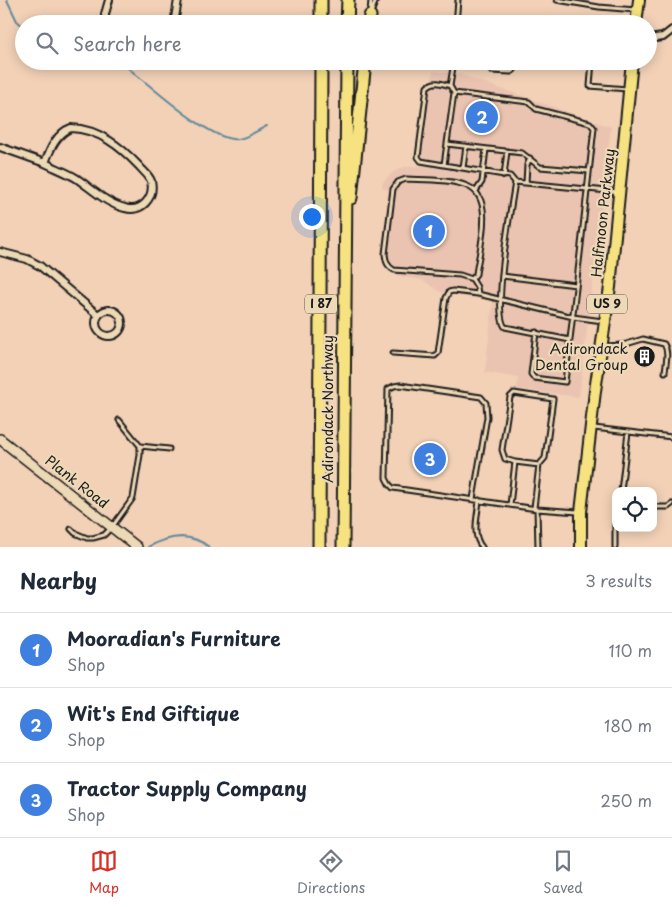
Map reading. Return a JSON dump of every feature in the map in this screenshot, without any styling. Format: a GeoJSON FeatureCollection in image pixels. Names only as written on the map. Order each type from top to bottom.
{"type":"FeatureCollection","features":[{"type":"Feature","properties":{"kind":"highway"},"geometry":{"type":"LineString","coordinates":[[321,0],[321,15]]}},
{"type":"Feature","properties":{"kind":"highway"},"geometry":{"type":"LineString","coordinates":[[347,15],[348,0]]}},
{"type":"Feature","properties":{"kind":"highway","name":"Adirondack Northway"},"geometry":{"type":"LineString","coordinates":[[319,547],[322,70]]}},
{"type":"Feature","properties":{"kind":"highway","name":"Adirondack Northway"},"geometry":{"type":"LineString","coordinates":[[343,547],[347,70]]}},
{"type":"Feature","properties":{"kind":"highway"},"geometry":{"type":"LineString","coordinates":[[344,269],[364,70]]}},
{"type":"Feature","properties":{"kind":"main road","name":"Halfmoon Parkway"},"geometry":{"type":"LineString","coordinates":[[581,547],[581,512],[600,346],[610,287],[631,70]]}},
{"type":"Feature","properties":{"kind":"street"},"geometry":{"type":"LineString","coordinates":[[105,15],[109,0]]}},
{"type":"Feature","properties":{"kind":"street"},"geometry":{"type":"LineString","coordinates":[[176,15],[178,0]]}},
{"type":"Feature","properties":{"kind":"street"},"geometry":{"type":"LineString","coordinates":[[657,38],[663,37],[672,30]]}},
{"type":"Feature","properties":{"kind":"street"},"geometry":{"type":"LineString","coordinates":[[0,147],[45,163],[74,177],[123,208],[134,210],[141,208],[150,193],[151,182],[148,175],[117,145],[89,130],[67,129],[59,136],[49,150],[45,163]]}},
{"type":"Feature","properties":{"kind":"street"},"geometry":{"type":"LineString","coordinates":[[0,252],[27,259],[40,266],[98,315]]}},
{"type":"Feature","properties":{"kind":"street"},"geometry":{"type":"LineString","coordinates":[[105,310],[118,313],[123,325],[119,333],[112,337],[100,334],[96,327],[98,315],[105,310]]}},
{"type":"Feature","properties":{"kind":"street","name":"Plank Road"},"geometry":{"type":"LineString","coordinates":[[0,439],[137,547]]}},
{"type":"Feature","properties":{"kind":"lane"},"geometry":{"type":"LineString","coordinates":[[370,15],[371,0]]}},
{"type":"Feature","properties":{"kind":"lane"},"geometry":{"type":"LineString","coordinates":[[372,15],[376,0]]}},
{"type":"Feature","properties":{"kind":"lane"},"geometry":{"type":"LineString","coordinates":[[457,15],[458,0]]}},
{"type":"Feature","properties":{"kind":"lane"},"geometry":{"type":"LineString","coordinates":[[557,0],[599,7],[638,5]]}},
{"type":"Feature","properties":{"kind":"lane"},"geometry":{"type":"LineString","coordinates":[[599,7],[600,0]]}},
{"type":"Feature","properties":{"kind":"lane"},"geometry":{"type":"LineString","coordinates":[[444,165],[454,93],[450,86],[453,70]]}},
{"type":"Feature","properties":{"kind":"lane"},"geometry":{"type":"LineString","coordinates":[[490,70],[511,72],[514,70]]}},
{"type":"Feature","properties":{"kind":"lane"},"geometry":{"type":"LineString","coordinates":[[591,70],[590,86],[630,89]]}},
{"type":"Feature","properties":{"kind":"lane"},"geometry":{"type":"LineString","coordinates":[[450,86],[437,82],[427,87],[418,157],[422,161],[510,176],[515,182],[620,193]]}},
{"type":"Feature","properties":{"kind":"lane"},"geometry":{"type":"LineString","coordinates":[[454,93],[529,102],[536,109],[590,123],[594,128],[565,382],[534,378],[531,374],[536,332]]}},
{"type":"Feature","properties":{"kind":"lane"},"geometry":{"type":"LineString","coordinates":[[447,144],[522,153],[540,167],[589,171]]}},
{"type":"Feature","properties":{"kind":"lane"},"geometry":{"type":"LineString","coordinates":[[463,168],[466,146]]}},
{"type":"Feature","properties":{"kind":"lane"},"geometry":{"type":"LineString","coordinates":[[476,191],[482,182],[486,149]]}},
{"type":"Feature","properties":{"kind":"lane"},"geometry":{"type":"LineString","coordinates":[[504,176],[507,151]]}},
{"type":"Feature","properties":{"kind":"lane"},"geometry":{"type":"LineString","coordinates":[[526,183],[527,165],[530,158]]}},
{"type":"Feature","properties":{"kind":"lane"},"geometry":{"type":"LineString","coordinates":[[472,279],[476,274],[484,214],[482,201],[476,191],[466,186],[449,182],[406,179],[398,182],[393,189],[385,254],[388,266],[394,270],[460,276],[472,279],[477,287],[478,294]]}},
{"type":"Feature","properties":{"kind":"lane"},"geometry":{"type":"LineString","coordinates":[[515,182],[502,276],[500,299],[501,323],[505,327],[570,340]]}},
{"type":"Feature","properties":{"kind":"lane"},"geometry":{"type":"LineString","coordinates":[[502,276],[576,285]]}},
{"type":"Feature","properties":{"kind":"lane"},"geometry":{"type":"LineString","coordinates":[[393,353],[435,356],[438,353],[446,298],[448,292],[453,291],[478,294],[573,317],[604,321]]}},
{"type":"Feature","properties":{"kind":"lane"},"geometry":{"type":"LineString","coordinates":[[600,346],[623,345],[643,339],[664,344],[667,354],[665,372]]}},
{"type":"Feature","properties":{"kind":"lane"},"geometry":{"type":"LineString","coordinates":[[473,499],[487,417],[486,403],[481,398],[400,385],[388,389],[386,478],[393,488],[510,505],[581,512]]}},
{"type":"Feature","properties":{"kind":"lane"},"geometry":{"type":"LineString","coordinates":[[538,547],[536,508],[539,465],[545,458],[553,399],[514,393],[510,395],[502,450],[506,458],[515,462],[539,465]]}},
{"type":"Feature","properties":{"kind":"lane"},"geometry":{"type":"LineString","coordinates":[[71,529],[76,533],[93,538],[104,535],[112,527],[135,492],[140,446],[119,420]]}},
{"type":"Feature","properties":{"kind":"lane"},"geometry":{"type":"LineString","coordinates":[[590,427],[672,437]]}},
{"type":"Feature","properties":{"kind":"lane"},"geometry":{"type":"LineString","coordinates":[[621,487],[628,432]]}},
{"type":"Feature","properties":{"kind":"lane"},"geometry":{"type":"LineString","coordinates":[[140,446],[169,449]]}},
{"type":"Feature","properties":{"kind":"lane"},"geometry":{"type":"LineString","coordinates":[[510,505],[515,462]]}},
{"type":"Feature","properties":{"kind":"lane"},"geometry":{"type":"LineString","coordinates":[[480,500],[476,535],[477,542],[482,547]]}},
{"type":"Feature","properties":{"kind":"lane"},"geometry":{"type":"LineString","coordinates":[[657,506],[668,507],[672,504]]}},
{"type":"Feature","properties":{"kind":"lane"},"geometry":{"type":"LineString","coordinates":[[615,532],[615,547]]}},
{"type":"Feature","properties":{"kind":"shaded area"},"geometry":{"type":"Polygon","coordinates":[[[433,71],[459,74],[611,127],[579,397],[517,389],[518,378],[485,372],[493,301],[442,293],[422,280],[398,276],[387,269],[382,259],[388,190],[382,187],[383,182],[393,172],[404,167],[420,166],[433,71]]]}},
{"type":"Feature","properties":{"kind":"waterway"},"geometry":{"type":"LineString","coordinates":[[7,0],[15,17]]}},
{"type":"Feature","properties":{"kind":"waterway"},"geometry":{"type":"LineString","coordinates":[[130,70],[195,121],[226,138],[238,139],[249,136],[267,126]]}},
{"type":"Feature","properties":{"kind":"waterway"},"geometry":{"type":"LineString","coordinates":[[148,547],[163,540],[179,537],[194,539],[209,547]]}},
{"type":"Feature","properties":{"kind":"place","name":"Wit's End Giftique"},"geometry":{"type":"Point","coordinates":[482,117]}},
{"type":"Feature","properties":{"kind":"place","name":"Mooradian's Furniture"},"geometry":{"type":"Point","coordinates":[429,231]}},
{"type":"Feature","properties":{"kind":"place","name":"Adirondack Dental Group"},"geometry":{"type":"Point","coordinates":[644,357]}},
{"type":"Feature","properties":{"kind":"place","name":"Tractor Supply Company"},"geometry":{"type":"Point","coordinates":[430,459]}}]}
